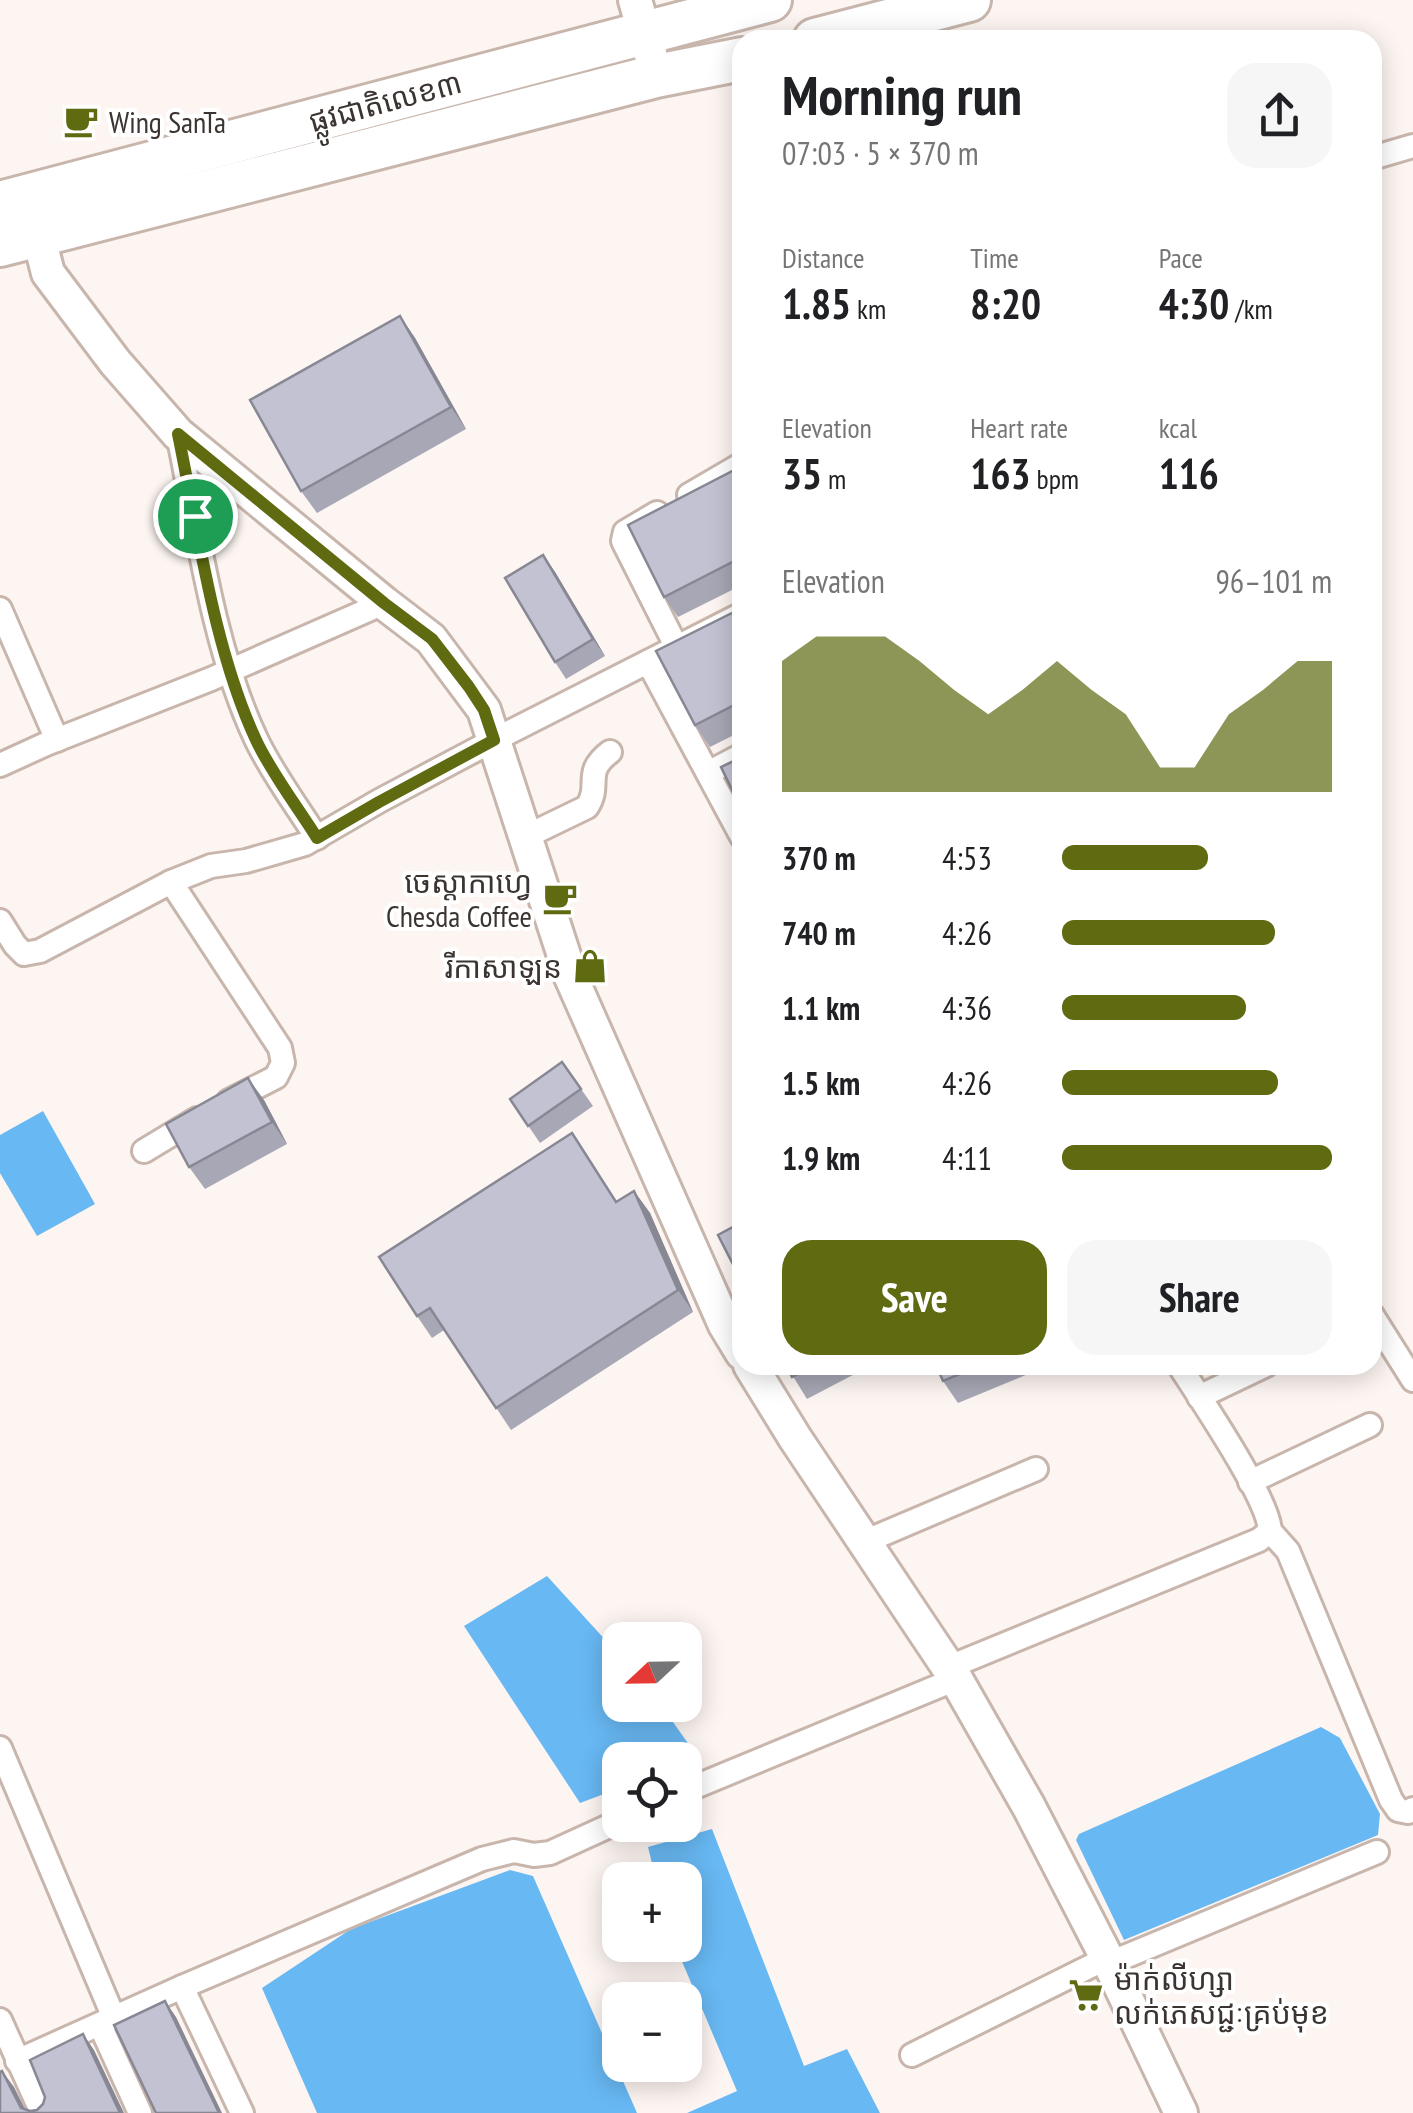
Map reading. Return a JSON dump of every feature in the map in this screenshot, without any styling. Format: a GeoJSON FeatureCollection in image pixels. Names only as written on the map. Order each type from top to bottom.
{"type":"FeatureCollection","features":[{"type":"Feature","properties":{"kind":"highway","name":"ផ្លូវជាតិលេខ៣"},"geometry":{"type":"LineString","coordinates":[[16,220],[640,16],[770,0]]}},
{"type":"Feature","properties":{"kind":"highway"},"geometry":{"type":"LineString","coordinates":[[854,30],[969,0]]}},
{"type":"Feature","properties":{"kind":"highway","name":"ផ្លូវជាតិលេខ៣"},"geometry":{"type":"LineString","coordinates":[[16,220],[732,61]]}},
{"type":"Feature","properties":{"kind":"street"},"geometry":{"type":"LineString","coordinates":[[640,16],[656,76]]}},
{"type":"Feature","properties":{"kind":"street"},"geometry":{"type":"LineString","coordinates":[[1382,155],[1413,146]]}},
{"type":"Feature","properties":{"kind":"street"},"geometry":{"type":"LineString","coordinates":[[16,220],[48,273],[115,362],[178,434],[432,639],[484,710],[571,976],[732,1336]]}},
{"type":"Feature","properties":{"kind":"street"},"geometry":{"type":"LineString","coordinates":[[178,434],[230,670],[256,741],[317,838]]}},
{"type":"Feature","properties":{"kind":"street"},"geometry":{"type":"LineString","coordinates":[[678,648],[623,536],[732,470]]}},
{"type":"Feature","properties":{"kind":"street"},"geometry":{"type":"LineString","coordinates":[[0,766],[384,603]]}},
{"type":"Feature","properties":{"kind":"street"},"geometry":{"type":"LineString","coordinates":[[0,609],[57,740]]}},
{"type":"Feature","properties":{"kind":"street"},"geometry":{"type":"LineString","coordinates":[[0,921],[24,954],[40,951],[170,882],[210,866],[246,861],[305,844],[494,740],[732,619]]}},
{"type":"Feature","properties":{"kind":"street"},"geometry":{"type":"LineString","coordinates":[[648,662],[732,818]]}},
{"type":"Feature","properties":{"kind":"street"},"geometry":{"type":"LineString","coordinates":[[525,837],[587,807],[593,797],[592,779],[597,762],[610,752]]}},
{"type":"Feature","properties":{"kind":"street"},"geometry":{"type":"LineString","coordinates":[[708,773],[732,760]]}},
{"type":"Feature","properties":{"kind":"street"},"geometry":{"type":"LineString","coordinates":[[144,1151],[276,1077],[283,1063],[280,1048],[170,882]]}},
{"type":"Feature","properties":{"kind":"street"},"geometry":{"type":"LineString","coordinates":[[1382,1331],[1413,1380]]}},
{"type":"Feature","properties":{"kind":"street"},"geometry":{"type":"LineString","coordinates":[[756,1375],[952,1674],[1029,1807],[1181,2113]]}},
{"type":"Feature","properties":{"kind":"street"},"geometry":{"type":"LineString","coordinates":[[1186,1375],[1250,1482],[1270,1523],[1270,1532],[1288,1551],[1391,1800],[1398,1810],[1413,1809]]}},
{"type":"Feature","properties":{"kind":"street"},"geometry":{"type":"LineString","coordinates":[[1199,1397],[1245,1375]]}},
{"type":"Feature","properties":{"kind":"street"},"geometry":{"type":"LineString","coordinates":[[1250,1482],[1370,1425]]}},
{"type":"Feature","properties":{"kind":"street"},"geometry":{"type":"LineString","coordinates":[[864,1542],[1036,1469]]}},
{"type":"Feature","properties":{"kind":"street"},"geometry":{"type":"LineString","coordinates":[[702,1784],[1270,1532]]}},
{"type":"Feature","properties":{"kind":"street"},"geometry":{"type":"LineString","coordinates":[[0,1748],[140,2113]]}},
{"type":"Feature","properties":{"kind":"street"},"geometry":{"type":"LineString","coordinates":[[17,2061],[482,1859],[514,1851],[550,1853],[602,1829]]}},
{"type":"Feature","properties":{"kind":"street"},"geometry":{"type":"LineString","coordinates":[[912,2055],[1108,1961],[1378,1852]]}},
{"type":"Feature","properties":{"kind":"street"},"geometry":{"type":"LineString","coordinates":[[182,1987],[242,2113]]}},
{"type":"Feature","properties":{"kind":"street"},"geometry":{"type":"LineString","coordinates":[[0,2020],[42,2113]]}},
{"type":"Feature","properties":{"kind":"water"},"geometry":{"type":"Polygon","coordinates":[[[43,1111],[95,1204],[37,1236],[0,1173],[0,1135],[43,1111]]]}},
{"type":"Feature","properties":{"kind":"water"},"geometry":{"type":"Polygon","coordinates":[[[547,1576],[602,1636],[602,1722],[673,1722],[687,1742],[602,1742],[602,1795],[580,1803],[464,1626],[547,1576]]]}},
{"type":"Feature","properties":{"kind":"water"},"geometry":{"type":"Polygon","coordinates":[[[1321,1727],[1340,1738],[1380,1814],[1378,1835],[1124,1940],[1076,1840],[1079,1834],[1321,1727]]]}},
{"type":"Feature","properties":{"kind":"water"},"geometry":{"type":"Polygon","coordinates":[[[712,1829],[804,2066],[847,2049],[880,2113],[687,2113],[737,2091],[702,2009],[702,1982],[691,1982],[682,1962],[702,1962],[702,1862],[652,1862],[648,1847],[666,1842],[702,1842],[702,1832],[712,1829]]]}},
{"type":"Feature","properties":{"kind":"water"},"geometry":{"type":"Polygon","coordinates":[[[510,1870],[533,1876],[602,2033],[602,2082],[623,2082],[637,2113],[317,2113],[262,1988],[351,1929],[510,1870]]]}},
{"type":"Feature","properties":{"kind":"building"},"geometry":{"type":"Polygon","coordinates":[[[400,316],[451,407],[301,491],[250,400],[400,316]]]}},
{"type":"Feature","properties":{"kind":"building"},"geometry":{"type":"Polygon","coordinates":[[[732,471],[732,562],[664,597],[628,525],[732,471]]]}},
{"type":"Feature","properties":{"kind":"building"},"geometry":{"type":"Polygon","coordinates":[[[543,555],[593,639],[555,662],[505,578],[543,555]]]}},
{"type":"Feature","properties":{"kind":"building"},"geometry":{"type":"Polygon","coordinates":[[[732,613],[732,706],[695,725],[656,651],[732,613]]]}},
{"type":"Feature","properties":{"kind":"building"},"geometry":{"type":"Polygon","coordinates":[[[732,762],[732,790],[721,767],[732,762]]]}},
{"type":"Feature","properties":{"kind":"building"},"geometry":{"type":"Polygon","coordinates":[[[562,1062],[581,1089],[528,1126],[510,1099],[562,1062]]]}},
{"type":"Feature","properties":{"kind":"building"},"geometry":{"type":"Polygon","coordinates":[[[248,1078],[272,1122],[189,1167],[166,1124],[248,1078]]]}},
{"type":"Feature","properties":{"kind":"building"},"geometry":{"type":"Polygon","coordinates":[[[572,1133],[616,1202],[634,1191],[678,1290],[496,1408],[430,1308],[417,1316],[379,1257],[572,1133]]]}},
{"type":"Feature","properties":{"kind":"building"},"geometry":{"type":"Polygon","coordinates":[[[732,1227],[732,1262],[718,1235],[732,1227]]]}},
{"type":"Feature","properties":{"kind":"building"},"geometry":{"type":"Polygon","coordinates":[[[165,2001],[219,2113],[156,2113],[114,2025],[165,2001]]]}},
{"type":"Feature","properties":{"kind":"building"},"geometry":{"type":"Polygon","coordinates":[[[83,2034],[120,2113],[0,2113],[0,2072],[21,2108],[37,2110],[45,2097],[30,2060],[83,2034]]]}},
{"type":"Feature","properties":{"kind":"place","name":"Wing SanTa"},"geometry":{"type":"Point","coordinates":[81,121]}},
{"type":"Feature","properties":{"kind":"place","name":"ចេស្ដាកាហ្វេ Chesda Coffee"},"geometry":{"type":"Point","coordinates":[560,898]}},
{"type":"Feature","properties":{"kind":"place","name":"រីកាសាឡន"},"geometry":{"type":"Point","coordinates":[590,966]}},
{"type":"Feature","properties":{"kind":"place","name":"ម៉ាក់លីហ្សា លក់ភេសជ្ជៈគ្រប់មុខ"},"geometry":{"type":"Point","coordinates":[1086,1995]}},
{"type":"Feature","properties":{"kind":"route"},"geometry":{"type":"LineString","coordinates":[[178,434],[432,639],[484,710],[494,740],[317,838],[256,741],[230,670],[195,516],[178,434]]}}]}
